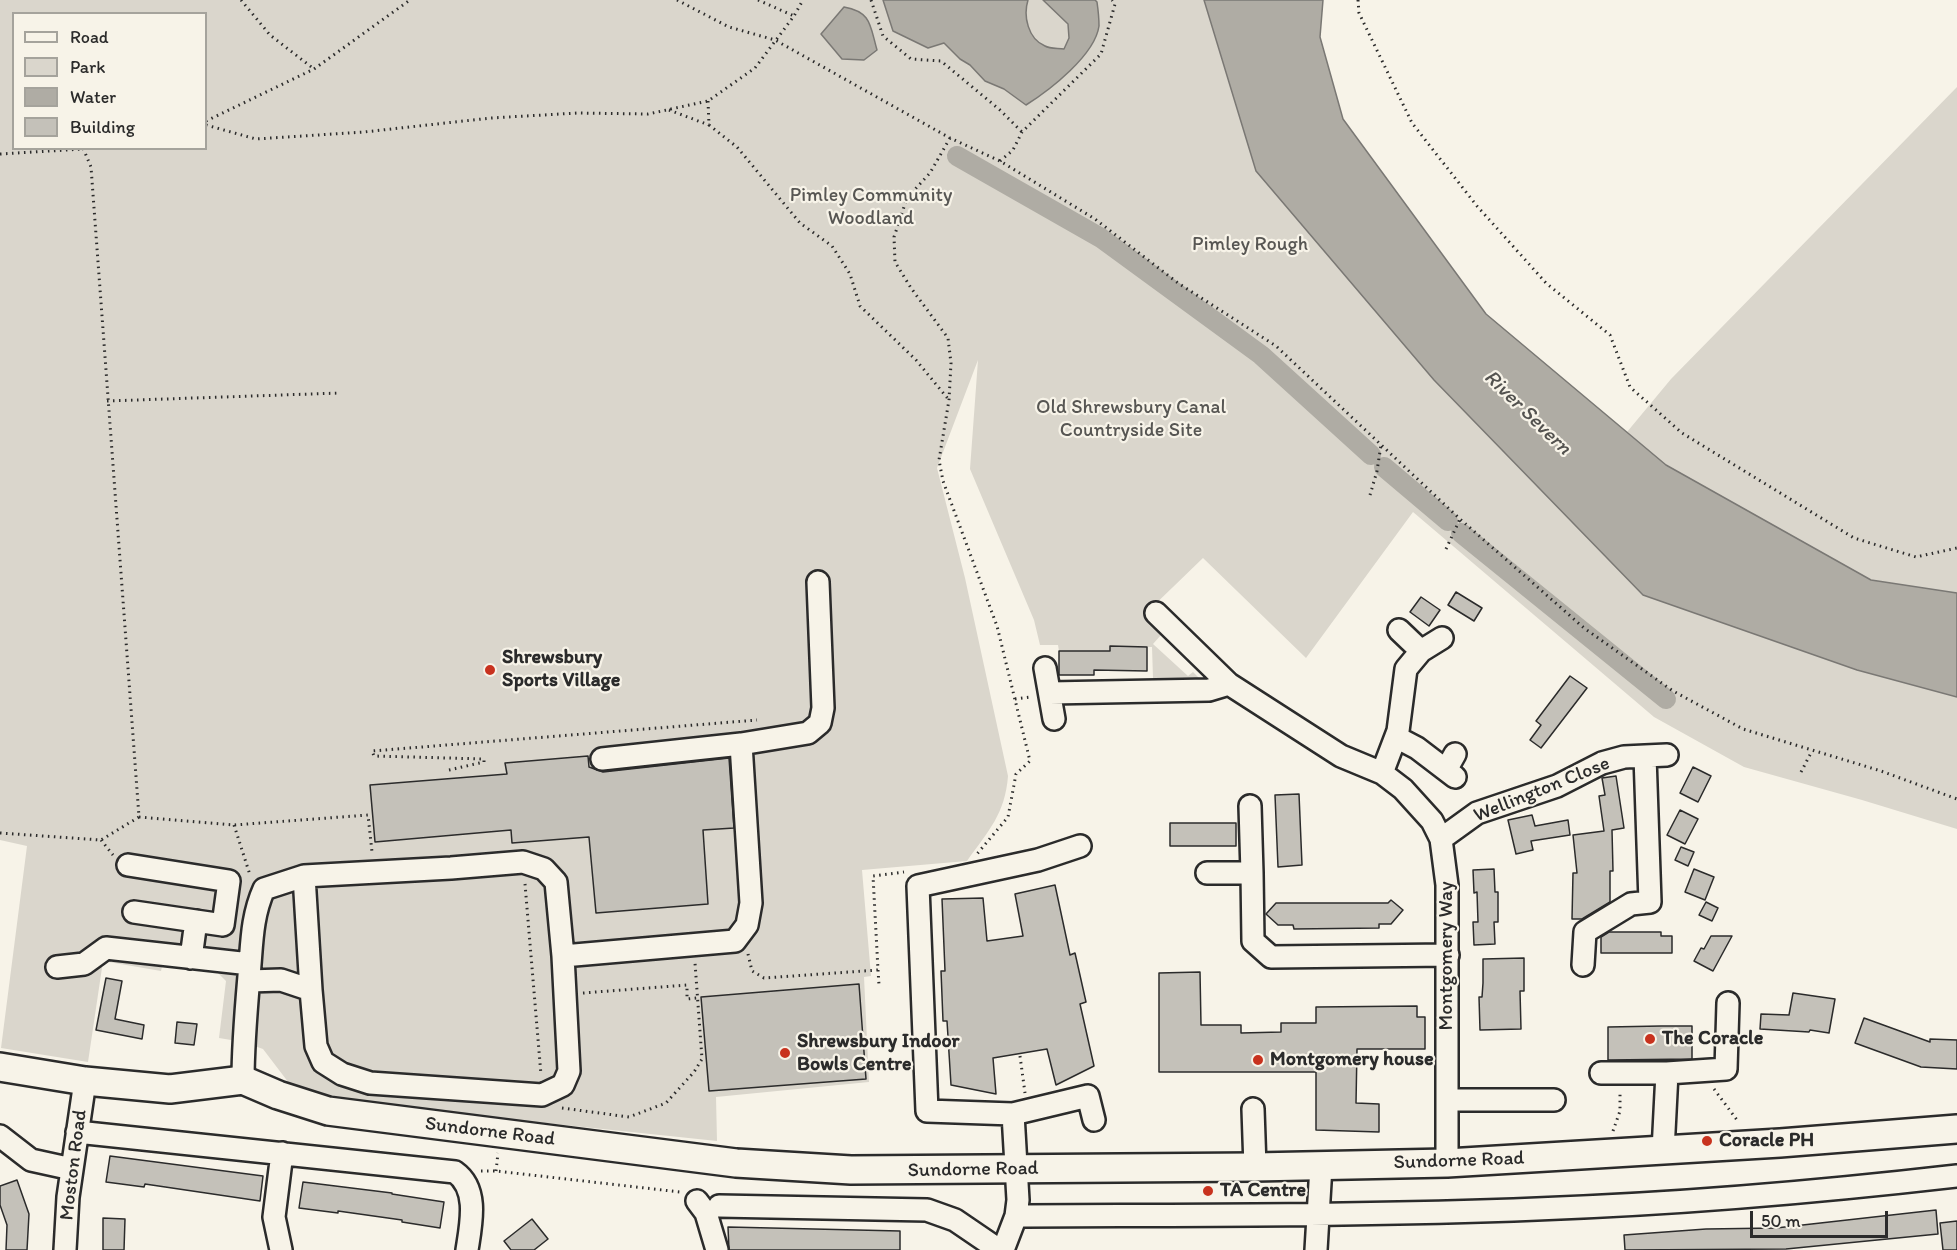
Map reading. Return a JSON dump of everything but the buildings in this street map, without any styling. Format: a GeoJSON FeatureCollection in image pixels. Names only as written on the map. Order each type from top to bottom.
{"type":"FeatureCollection","features":[{"type":"Feature","properties":{"kind":"main road"},"geometry":{"type":"LineString","coordinates":[[0,1067],[85,1081],[170,1089],[243,1080]]}},
{"type":"Feature","properties":{"kind":"main road","name":"Sundorne Road"},"geometry":{"type":"LineString","coordinates":[[243,1080],[278,1095],[328,1111],[736,1163],[851,1170],[1447,1163],[1663,1151],[1957,1129]]}},
{"type":"Feature","properties":{"kind":"street"},"geometry":{"type":"LineString","coordinates":[[603,759],[741,744],[808,733],[820,723],[823,708],[818,582]]}},
{"type":"Feature","properties":{"kind":"street","name":"Montgomery Way"},"geometry":{"type":"LineString","coordinates":[[1156,613],[1229,684],[1341,756],[1382,773],[1402,789],[1432,821],[1441,839],[1447,885],[1447,1163]]}},
{"type":"Feature","properties":{"kind":"street"},"geometry":{"type":"LineString","coordinates":[[1399,630],[1420,651]]}},
{"type":"Feature","properties":{"kind":"street"},"geometry":{"type":"LineString","coordinates":[[1382,773],[1396,737],[1406,669],[1420,651],[1442,638]]}},
{"type":"Feature","properties":{"kind":"street"},"geometry":{"type":"LineString","coordinates":[[1045,668],[1054,719]]}},
{"type":"Feature","properties":{"kind":"street"},"geometry":{"type":"LineString","coordinates":[[1050,693],[1209,690],[1229,684]]}},
{"type":"Feature","properties":{"kind":"street"},"geometry":{"type":"LineString","coordinates":[[1396,737],[1452,767]]}},
{"type":"Feature","properties":{"kind":"street"},"geometry":{"type":"LineString","coordinates":[[563,956],[735,940],[747,925],[752,903],[741,744]]}},
{"type":"Feature","properties":{"kind":"street","name":"Wellington Close"},"geometry":{"type":"LineString","coordinates":[[1441,839],[1477,813],[1557,786],[1602,763],[1624,757],[1667,755]]}},
{"type":"Feature","properties":{"kind":"street"},"geometry":{"type":"LineString","coordinates":[[1583,965],[1585,932],[1631,904],[1650,902],[1645,756]]}},
{"type":"Feature","properties":{"kind":"street"},"geometry":{"type":"LineString","coordinates":[[1250,806],[1253,941],[1271,957],[1448,955]]}},
{"type":"Feature","properties":{"kind":"street"},"geometry":{"type":"LineString","coordinates":[[1080,846],[1038,861],[918,886],[927,1111],[1020,1107],[1088,1096],[1094,1120]]}},
{"type":"Feature","properties":{"kind":"street"},"geometry":{"type":"LineString","coordinates":[[243,1080],[243,1042],[254,916],[264,889],[304,876],[523,862],[544,869],[556,882],[565,980],[569,1071],[563,1085],[548,1101],[370,1083],[342,1074],[323,1062],[316,1046],[304,876]]}},
{"type":"Feature","properties":{"kind":"street"},"geometry":{"type":"LineString","coordinates":[[128,865],[229,881],[223,926],[134,912]]}},
{"type":"Feature","properties":{"kind":"street"},"geometry":{"type":"LineString","coordinates":[[1207,873],[1252,873]]}},
{"type":"Feature","properties":{"kind":"street"},"geometry":{"type":"LineString","coordinates":[[190,958],[196,921]]}},
{"type":"Feature","properties":{"kind":"street"},"geometry":{"type":"LineString","coordinates":[[57,967],[84,964],[106,948],[190,958],[311,990]]}},
{"type":"Feature","properties":{"kind":"street"},"geometry":{"type":"LineString","coordinates":[[1610,1073],[1667,1073],[1726,1069],[1728,1004]]}},
{"type":"Feature","properties":{"kind":"street"},"geometry":{"type":"LineString","coordinates":[[1663,1151],[1667,1073]]}},
{"type":"Feature","properties":{"kind":"street","name":"Moston Road"},"geometry":{"type":"LineString","coordinates":[[65,1250],[68,1197],[85,1081]]}},
{"type":"Feature","properties":{"kind":"street"},"geometry":{"type":"LineString","coordinates":[[1448,1100],[1554,1100]]}},
{"type":"Feature","properties":{"kind":"street"},"geometry":{"type":"LineString","coordinates":[[1001,1250],[1016,1216],[1020,1107]]}},
{"type":"Feature","properties":{"kind":"street"},"geometry":{"type":"LineString","coordinates":[[1253,1109],[1256,1167]]}},
{"type":"Feature","properties":{"kind":"street"},"geometry":{"type":"LineString","coordinates":[[77,1132],[454,1172],[464,1179],[470,1193],[472,1214],[467,1250]]}},
{"type":"Feature","properties":{"kind":"street"},"geometry":{"type":"LineString","coordinates":[[0,1136],[31,1161],[72,1169]]}},
{"type":"Feature","properties":{"kind":"street"},"geometry":{"type":"LineString","coordinates":[[281,1250],[274,1216],[282,1153]]}},
{"type":"Feature","properties":{"kind":"street"},"geometry":{"type":"LineString","coordinates":[[1316,1250],[1321,1166]]}},
{"type":"Feature","properties":{"kind":"street"},"geometry":{"type":"LineString","coordinates":[[1016,1216],[1318,1216],[1541,1209],[1795,1193],[1957,1176]]}},
{"type":"Feature","properties":{"kind":"street"},"geometry":{"type":"LineString","coordinates":[[697,1201],[706,1213],[717,1250]]}},
{"type":"Feature","properties":{"kind":"street","name":"Sundorne Road"},"geometry":{"type":"LineString","coordinates":[[719,1206],[927,1210],[955,1220],[1001,1250]]}},
{"type":"Feature","properties":{"kind":"path"},"geometry":{"type":"LineString","coordinates":[[241,0],[270,36],[314,69]]}},
{"type":"Feature","properties":{"kind":"path"},"geometry":{"type":"LineString","coordinates":[[207,122],[314,69],[410,0]]}},
{"type":"Feature","properties":{"kind":"path"},"geometry":{"type":"LineString","coordinates":[[677,0],[729,27],[775,40],[950,138],[1000,161],[1095,219],[1178,283],[1276,346],[1460,519],[1584,628],[1672,691],[1743,729],[1881,771],[1957,799]]}},
{"type":"Feature","properties":{"kind":"path"},"geometry":{"type":"LineString","coordinates":[[758,0],[794,16]]}},
{"type":"Feature","properties":{"kind":"path"},"geometry":{"type":"LineString","coordinates":[[207,123],[256,139],[364,132],[491,118],[578,113],[648,114],[668,110],[708,100],[755,68],[794,16],[803,0]]}},
{"type":"Feature","properties":{"kind":"path"},"geometry":{"type":"LineString","coordinates":[[871,0],[883,36],[911,59],[941,61],[1000,110],[1022,132]]}},
{"type":"Feature","properties":{"kind":"path"},"geometry":{"type":"LineString","coordinates":[[1358,0],[1359,13],[1412,123],[1477,206],[1546,283],[1610,335],[1630,387],[1682,434],[1854,538],[1916,557],[1957,548]]}},
{"type":"Feature","properties":{"kind":"path"},"geometry":{"type":"LineString","coordinates":[[1000,161],[1013,150],[1022,132],[1101,54],[1115,1]]}},
{"type":"Feature","properties":{"kind":"path"},"geometry":{"type":"LineString","coordinates":[[708,100],[709,125]]}},
{"type":"Feature","properties":{"kind":"path"},"geometry":{"type":"LineString","coordinates":[[668,110],[709,125],[737,147],[801,223],[832,246],[850,274],[860,306],[916,360],[949,400]]}},
{"type":"Feature","properties":{"kind":"path"},"geometry":{"type":"LineString","coordinates":[[950,138],[930,173],[907,198],[894,237],[896,262],[911,288],[948,338],[951,363],[949,400],[939,460],[943,481],[997,627],[1030,761],[1016,774],[1008,817],[975,857]]}},
{"type":"Feature","properties":{"kind":"path"},"geometry":{"type":"LineString","coordinates":[[0,154],[66,150]]}},
{"type":"Feature","properties":{"kind":"path"},"geometry":{"type":"LineString","coordinates":[[83,150],[91,167],[139,817]]}},
{"type":"Feature","properties":{"kind":"path"},"geometry":{"type":"LineString","coordinates":[[107,401],[340,393]]}},
{"type":"Feature","properties":{"kind":"path"},"geometry":{"type":"LineString","coordinates":[[1370,495],[1381,445]]}},
{"type":"Feature","properties":{"kind":"path"},"geometry":{"type":"LineString","coordinates":[[1446,549],[1460,519]]}},
{"type":"Feature","properties":{"kind":"path"},"geometry":{"type":"LineString","coordinates":[[449,770],[484,762],[484,759],[374,756],[372,751],[763,719]]}},
{"type":"Feature","properties":{"kind":"path"},"geometry":{"type":"LineString","coordinates":[[1800,772],[1812,751]]}},
{"type":"Feature","properties":{"kind":"path"},"geometry":{"type":"LineString","coordinates":[[0,833],[101,840],[139,817],[234,825],[368,814],[374,872]]}},
{"type":"Feature","properties":{"kind":"path"},"geometry":{"type":"LineString","coordinates":[[234,825],[253,881],[264,889]]}},
{"type":"Feature","properties":{"kind":"path"},"geometry":{"type":"LineString","coordinates":[[523,862],[548,1101],[629,1117],[666,1103],[694,1072],[702,1059],[694,944]]}},
{"type":"Feature","properties":{"kind":"path"},"geometry":{"type":"LineString","coordinates":[[879,985],[873,876],[904,872]]}},
{"type":"Feature","properties":{"kind":"path"},"geometry":{"type":"LineString","coordinates":[[735,940],[747,952],[752,971],[764,978],[878,970]]}},
{"type":"Feature","properties":{"kind":"path"},"geometry":{"type":"LineString","coordinates":[[565,980],[576,979],[577,993],[687,985],[687,999],[697,998]]}},
{"type":"Feature","properties":{"kind":"path"},"geometry":{"type":"LineString","coordinates":[[1020,1056],[1020,1107]]}},
{"type":"Feature","properties":{"kind":"path"},"geometry":{"type":"LineString","coordinates":[[1714,1070],[1713,1088],[1737,1120],[1738,1146]]}},
{"type":"Feature","properties":{"kind":"path"},"geometry":{"type":"LineString","coordinates":[[1610,1073],[1620,1111],[1613,1132],[1612,1154]]}},
{"type":"Feature","properties":{"kind":"path"},"geometry":{"type":"LineString","coordinates":[[464,1179],[482,1170],[496,1171],[678,1191],[688,1194],[697,1201]]}},
{"type":"Feature","properties":{"kind":"green space","name":"Shrewsbury Sports Village"},"geometry":{"type":"Polygon","coordinates":[[[0,0],[1204,0],[1256,171],[1643,595],[1857,669],[1957,697],[1957,829],[1744,767],[1654,717],[1413,512],[1306,658],[1203,558],[1143,616],[1161,635],[1153,644],[1188,676],[1193,672],[1201,680],[1153,678],[1152,647],[1131,647],[1126,670],[1126,646],[1110,646],[1110,651],[1059,651],[1058,645],[1040,645],[1034,620],[970,469],[978,360],[937,468],[965,578],[1008,776],[1000,811],[989,831],[967,861],[862,870],[871,976],[864,977],[869,1082],[716,1097],[717,1141],[345,1102],[295,1091],[263,1049],[243,1042],[219,1038],[226,981],[214,969],[163,962],[161,971],[103,961],[88,1062],[1,1048],[27,846],[0,840],[0,0]]]}},
{"type":"Feature","properties":{"kind":"green space"},"geometry":{"type":"Polygon","coordinates":[[[1957,87],[1957,593],[1871,580],[1666,465],[1627,432],[1671,379],[1957,87]]]}},
{"type":"Feature","properties":{"kind":"water"},"geometry":{"type":"Polygon","coordinates":[[[883,0],[1028,0],[1026,13],[1031,33],[1039,43],[1052,48],[1064,49],[1069,38],[1068,24],[1043,0],[1095,0],[1099,26],[1096,37],[1089,48],[1070,71],[1026,105],[1004,89],[985,81],[944,43],[928,48],[893,31],[883,0]]]}},
{"type":"Feature","properties":{"kind":"water","name":"River Severn"},"geometry":{"type":"Polygon","coordinates":[[[1204,0],[1323,0],[1320,37],[1343,119],[1486,314],[1666,465],[1871,580],[1957,593],[1957,697],[1857,670],[1643,595],[1434,380],[1256,171],[1204,0]]]}},
{"type":"Feature","properties":{"kind":"water"},"geometry":{"type":"Polygon","coordinates":[[[844,7],[860,12],[871,27],[877,50],[864,60],[842,59],[821,34],[844,7]]]}},
{"type":"Feature","properties":{"kind":"waterway"},"geometry":{"type":"LineString","coordinates":[[957,156],[1101,238],[1261,355],[1371,455]]}},
{"type":"Feature","properties":{"kind":"waterway"},"geometry":{"type":"LineString","coordinates":[[1384,467],[1448,521]]}},
{"type":"Feature","properties":{"kind":"waterway"},"geometry":{"type":"LineString","coordinates":[[1461,533],[1666,699]]}},
{"type":"Feature","properties":{"kind":"place","name":"Shrewsbury Sports Village"},"geometry":{"type":"Point","coordinates":[490,670]}},
{"type":"Feature","properties":{"kind":"place","name":"The Coracle"},"geometry":{"type":"Point","coordinates":[1650,1039]}},
{"type":"Feature","properties":{"kind":"place","name":"Shrewsbury Indoor Bowls Centre"},"geometry":{"type":"Point","coordinates":[785,1053]}},
{"type":"Feature","properties":{"kind":"place","name":"Montgomery house"},"geometry":{"type":"Point","coordinates":[1258,1060]}},
{"type":"Feature","properties":{"kind":"place","name":"Coracle PH"},"geometry":{"type":"Point","coordinates":[1707,1141]}},
{"type":"Feature","properties":{"kind":"place","name":"TA Centre"},"geometry":{"type":"Point","coordinates":[1208,1191]}},
{"type":"Feature","properties":{"kind":"park label","name":"Pimley Community Woodland"},"geometry":{"type":"Point","coordinates":[871,208]}},
{"type":"Feature","properties":{"kind":"park label","name":"Pimley Rough"},"geometry":{"type":"Point","coordinates":[1250,245]}},
{"type":"Feature","properties":{"kind":"park label","name":"Old Shrewsbury Canal Countryside Site"},"geometry":{"type":"Point","coordinates":[1131,420]}}]}
